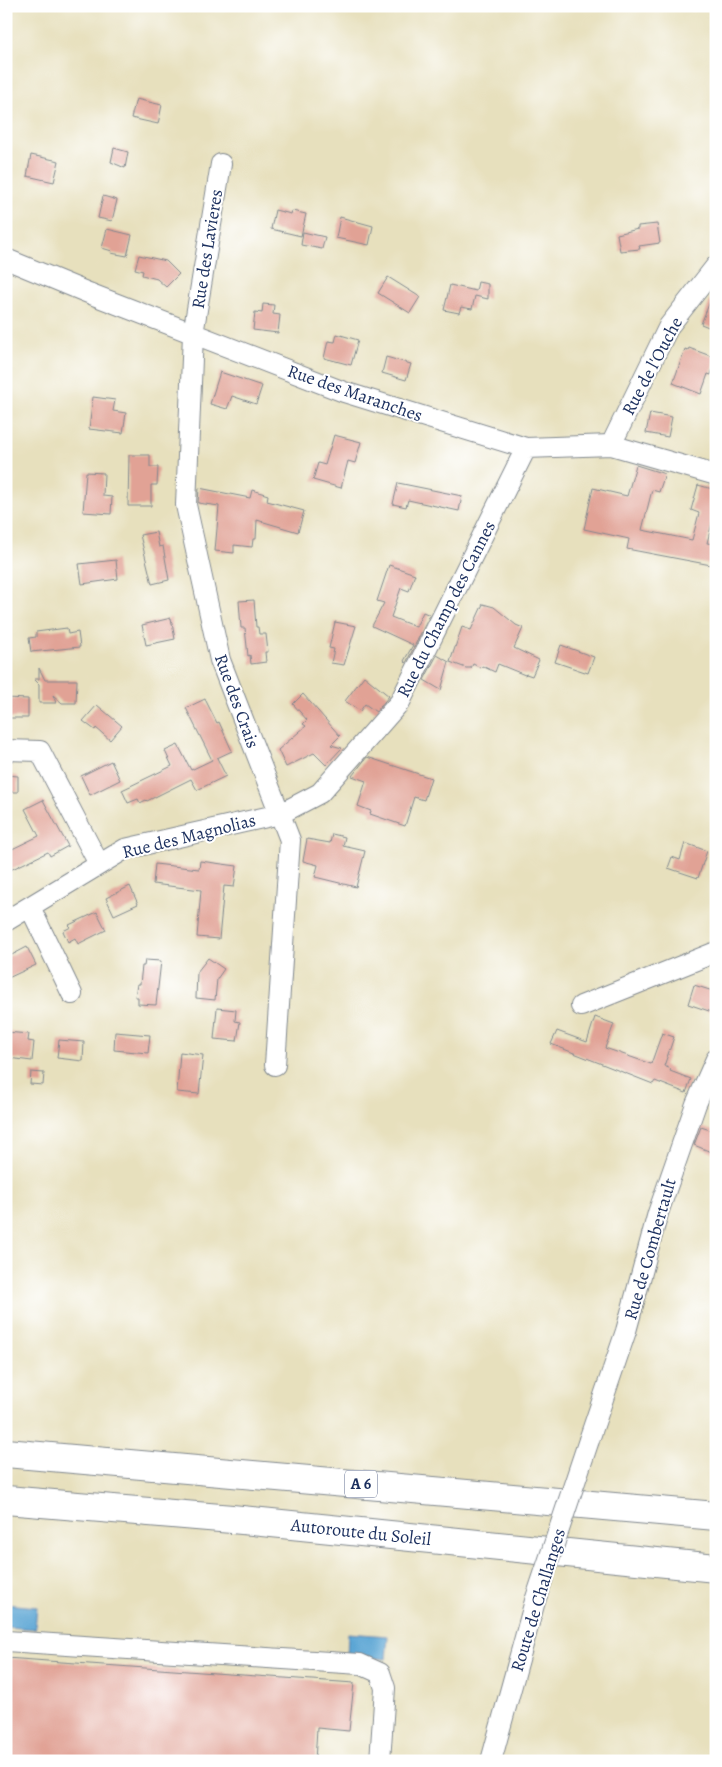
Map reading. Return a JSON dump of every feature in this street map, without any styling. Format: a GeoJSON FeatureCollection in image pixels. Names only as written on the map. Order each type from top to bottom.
{"type":"FeatureCollection","features":[{"type":"Feature","properties":{"kind":"highway","name":"A 6"},"geometry":{"type":"LineString","coordinates":[[6,1453],[716,1516]]}},
{"type":"Feature","properties":{"kind":"highway","name":"Autoroute du Soleil"},"geometry":{"type":"LineString","coordinates":[[6,1500],[242,1520],[716,1568]]}},
{"type":"Feature","properties":{"kind":"street","name":"Rue des Lavieres"},"geometry":{"type":"LineString","coordinates":[[193,334],[221,164]]}},
{"type":"Feature","properties":{"kind":"street","name":"Rue des Maranches"},"geometry":{"type":"LineString","coordinates":[[6,259],[344,392],[526,448],[611,445],[716,474]]}},
{"type":"Feature","properties":{"kind":"street","name":"Rue de l'Ouche"},"geometry":{"type":"LineString","coordinates":[[611,445],[668,326],[716,266]]}},
{"type":"Feature","properties":{"kind":"street","name":"Rue des Crais"},"geometry":{"type":"LineString","coordinates":[[193,334],[186,505],[220,660],[290,840],[275,1065]]}},
{"type":"Feature","properties":{"kind":"street","name":"Rue du Champ des Cannes"},"geometry":{"type":"LineString","coordinates":[[280,814],[320,792],[400,702],[526,448]]}},
{"type":"Feature","properties":{"kind":"street","name":"Rue des Magnolias"},"geometry":{"type":"LineString","coordinates":[[6,750],[40,751],[99,864]]}},
{"type":"Feature","properties":{"kind":"street","name":"Rue des Magnolias"},"geometry":{"type":"LineString","coordinates":[[6,921],[125,849],[280,814]]}},
{"type":"Feature","properties":{"kind":"street"},"geometry":{"type":"LineString","coordinates":[[30,907],[72,994]]}},
{"type":"Feature","properties":{"kind":"street"},"geometry":{"type":"LineString","coordinates":[[581,1006],[716,952]]}},
{"type":"Feature","properties":{"kind":"street","name":"Rue de Combertault"},"geometry":{"type":"LineString","coordinates":[[589,1440],[626,1331],[658,1213],[696,1104],[716,1059]]}},
{"type":"Feature","properties":{"kind":"street","name":"Route de Challanges"},"geometry":{"type":"LineString","coordinates":[[491,1761],[535,1601],[589,1440]]}},
{"type":"Feature","properties":{"kind":"street"},"geometry":{"type":"LineString","coordinates":[[6,1641],[360,1664],[380,1673],[385,1688],[380,1761]]}},
{"type":"Feature","properties":{"kind":"water"},"geometry":{"type":"Polygon","coordinates":[[[6,1604],[37,1607],[35,1629],[6,1627],[6,1604]]]}},
{"type":"Feature","properties":{"kind":"water"},"geometry":{"type":"Polygon","coordinates":[[[348,1633],[388,1636],[386,1659],[347,1655],[348,1633]]]}},
{"type":"Feature","properties":{"kind":"building"},"geometry":{"type":"Polygon","coordinates":[[[136,99],[162,105],[158,124],[131,118],[136,99]]]}},
{"type":"Feature","properties":{"kind":"building"},"geometry":{"type":"Polygon","coordinates":[[[114,148],[128,152],[125,168],[111,162],[114,148]]]}},
{"type":"Feature","properties":{"kind":"building"},"geometry":{"type":"Polygon","coordinates":[[[31,155],[59,161],[54,182],[27,176],[31,155]]]}},
{"type":"Feature","properties":{"kind":"building"},"geometry":{"type":"Polygon","coordinates":[[[103,196],[117,200],[112,221],[98,218],[103,196]]]}},
{"type":"Feature","properties":{"kind":"building"},"geometry":{"type":"Polygon","coordinates":[[[275,210],[291,214],[292,211],[306,214],[301,236],[271,229],[275,210]]]}},
{"type":"Feature","properties":{"kind":"building"},"geometry":{"type":"Polygon","coordinates":[[[340,217],[373,226],[369,245],[336,238],[340,217]]]}},
{"type":"Feature","properties":{"kind":"building"},"geometry":{"type":"Polygon","coordinates":[[[657,224],[660,243],[639,246],[640,249],[620,251],[617,234],[638,229],[638,226],[657,224]]]}},
{"type":"Feature","properties":{"kind":"building"},"geometry":{"type":"Polygon","coordinates":[[[107,229],[132,235],[127,256],[111,253],[112,251],[102,248],[107,229]]]}},
{"type":"Feature","properties":{"kind":"building"},"geometry":{"type":"Polygon","coordinates":[[[303,232],[325,237],[322,249],[301,245],[303,232]]]}},
{"type":"Feature","properties":{"kind":"building"},"geometry":{"type":"Polygon","coordinates":[[[139,255],[166,261],[179,274],[166,287],[157,279],[142,275],[143,271],[135,269],[139,255]]]}},
{"type":"Feature","properties":{"kind":"building"},"geometry":{"type":"Polygon","coordinates":[[[388,277],[420,297],[410,313],[378,293],[388,277]]]}},
{"type":"Feature","properties":{"kind":"building"},"geometry":{"type":"Polygon","coordinates":[[[478,282],[488,284],[488,299],[475,296],[472,309],[461,307],[459,313],[444,310],[450,285],[476,291],[478,282]]]}},
{"type":"Feature","properties":{"kind":"building"},"geometry":{"type":"Polygon","coordinates":[[[716,290],[716,330],[701,324],[716,290]]]}},
{"type":"Feature","properties":{"kind":"building"},"geometry":{"type":"Polygon","coordinates":[[[263,304],[274,305],[273,314],[280,315],[278,333],[253,330],[255,312],[262,313],[263,304]]]}},
{"type":"Feature","properties":{"kind":"building"},"geometry":{"type":"Polygon","coordinates":[[[337,334],[358,340],[351,365],[324,358],[328,341],[335,342],[337,334]]]}},
{"type":"Feature","properties":{"kind":"building"},"geometry":{"type":"Polygon","coordinates":[[[689,348],[716,358],[711,375],[708,374],[701,394],[673,383],[685,349],[688,350],[689,348]]]}},
{"type":"Feature","properties":{"kind":"building"},"geometry":{"type":"Polygon","coordinates":[[[386,357],[411,364],[406,380],[382,373],[386,357]]]}},
{"type":"Feature","properties":{"kind":"building"},"geometry":{"type":"Polygon","coordinates":[[[220,372],[262,386],[256,404],[232,396],[227,409],[210,404],[220,372]]]}},
{"type":"Feature","properties":{"kind":"building"},"geometry":{"type":"Polygon","coordinates":[[[93,397],[115,400],[113,411],[126,413],[123,433],[89,429],[93,397]]]}},
{"type":"Feature","properties":{"kind":"building"},"geometry":{"type":"Polygon","coordinates":[[[650,413],[672,417],[668,437],[646,433],[650,413]]]}},
{"type":"Feature","properties":{"kind":"building"},"geometry":{"type":"Polygon","coordinates":[[[334,435],[361,442],[355,463],[348,461],[341,488],[313,480],[318,463],[325,465],[334,435]]]}},
{"type":"Feature","properties":{"kind":"building"},"geometry":{"type":"Polygon","coordinates":[[[129,455],[150,455],[150,467],[158,467],[157,485],[151,485],[151,506],[128,506],[129,455]]]}},
{"type":"Feature","properties":{"kind":"building"},"geometry":{"type":"Polygon","coordinates":[[[636,465],[665,474],[659,492],[652,490],[642,530],[692,540],[699,513],[691,510],[698,485],[716,490],[716,507],[707,543],[715,544],[711,565],[627,549],[629,539],[584,529],[593,488],[627,496],[636,465]]]}},
{"type":"Feature","properties":{"kind":"building"},"geometry":{"type":"Polygon","coordinates":[[[86,472],[104,473],[103,496],[112,497],[111,514],[83,512],[86,472]]]}},
{"type":"Feature","properties":{"kind":"building"},"geometry":{"type":"Polygon","coordinates":[[[398,483],[462,496],[459,511],[408,500],[406,507],[393,504],[398,483]]]}},
{"type":"Feature","properties":{"kind":"building"},"geometry":{"type":"Polygon","coordinates":[[[199,488],[250,498],[252,490],[268,495],[267,501],[304,511],[298,532],[257,520],[256,539],[253,539],[252,547],[234,545],[234,553],[215,551],[219,506],[198,503],[199,488]]]}},
{"type":"Feature","properties":{"kind":"building"},"geometry":{"type":"Polygon","coordinates":[[[156,532],[159,547],[163,546],[169,580],[152,584],[140,535],[156,532]]]}},
{"type":"Feature","properties":{"kind":"building"},"geometry":{"type":"Polygon","coordinates":[[[116,560],[118,579],[82,584],[79,564],[116,560]]]}},
{"type":"Feature","properties":{"kind":"building"},"geometry":{"type":"Polygon","coordinates":[[[389,565],[415,574],[409,591],[401,588],[391,617],[416,627],[423,612],[430,615],[406,663],[404,661],[413,645],[372,626],[384,603],[377,601],[389,565]]]}},
{"type":"Feature","properties":{"kind":"building"},"geometry":{"type":"Polygon","coordinates":[[[254,600],[256,627],[258,627],[259,634],[266,634],[268,652],[265,652],[266,662],[251,664],[250,655],[248,656],[245,628],[241,628],[239,601],[254,600]]]}},
{"type":"Feature","properties":{"kind":"building"},"geometry":{"type":"Polygon","coordinates":[[[483,604],[494,607],[516,625],[523,628],[514,648],[539,660],[532,676],[498,664],[495,672],[473,664],[471,668],[466,668],[450,662],[462,627],[471,630],[483,604]]]}},
{"type":"Feature","properties":{"kind":"building"},"geometry":{"type":"Polygon","coordinates":[[[171,618],[175,639],[146,645],[142,625],[171,618]]]}},
{"type":"Feature","properties":{"kind":"building"},"geometry":{"type":"Polygon","coordinates":[[[335,622],[356,626],[344,665],[331,663],[334,649],[329,648],[335,622]]]}},
{"type":"Feature","properties":{"kind":"building"},"geometry":{"type":"Polygon","coordinates":[[[67,628],[68,634],[78,632],[80,647],[31,652],[29,638],[36,637],[36,632],[67,628]]]}},
{"type":"Feature","properties":{"kind":"building"},"geometry":{"type":"Polygon","coordinates":[[[561,645],[594,657],[588,673],[555,662],[561,645]]]}},
{"type":"Feature","properties":{"kind":"building"},"geometry":{"type":"Polygon","coordinates":[[[437,655],[449,662],[441,690],[424,680],[437,655]]]}},
{"type":"Feature","properties":{"kind":"building"},"geometry":{"type":"Polygon","coordinates":[[[39,668],[45,680],[77,680],[76,703],[62,703],[53,695],[56,703],[39,703],[39,684],[34,679],[39,679],[39,668]]]}},
{"type":"Feature","properties":{"kind":"building"},"geometry":{"type":"Polygon","coordinates":[[[364,676],[389,696],[376,712],[365,704],[360,711],[345,701],[364,676]]]}},
{"type":"Feature","properties":{"kind":"building"},"geometry":{"type":"Polygon","coordinates":[[[303,694],[340,736],[331,745],[342,748],[326,765],[314,753],[286,767],[278,750],[306,726],[303,724],[307,720],[293,704],[303,694]]]}},
{"type":"Feature","properties":{"kind":"building"},"geometry":{"type":"Polygon","coordinates":[[[6,698],[28,699],[28,718],[6,718],[6,698]]]}},
{"type":"Feature","properties":{"kind":"building"},"geometry":{"type":"Polygon","coordinates":[[[205,699],[217,723],[219,722],[232,751],[217,758],[226,776],[197,790],[191,779],[147,801],[140,803],[138,799],[128,803],[122,790],[172,766],[165,751],[178,745],[191,770],[212,760],[186,708],[205,699]]]}},
{"type":"Feature","properties":{"kind":"building"},"geometry":{"type":"Polygon","coordinates":[[[97,705],[122,726],[110,740],[96,728],[95,730],[83,721],[97,705]]]}},
{"type":"Feature","properties":{"kind":"building"},"geometry":{"type":"Polygon","coordinates":[[[367,757],[431,778],[424,800],[414,797],[405,826],[370,814],[371,811],[358,806],[366,781],[352,776],[367,757]]]}},
{"type":"Feature","properties":{"kind":"building"},"geometry":{"type":"Polygon","coordinates":[[[111,761],[120,780],[90,795],[81,776],[111,761]]]}},
{"type":"Feature","properties":{"kind":"building"},"geometry":{"type":"Polygon","coordinates":[[[6,775],[18,776],[18,792],[6,792],[6,775]]]}},
{"type":"Feature","properties":{"kind":"building"},"geometry":{"type":"Polygon","coordinates":[[[43,800],[68,846],[50,856],[48,852],[6,872],[6,852],[39,836],[25,809],[43,800]]]}},
{"type":"Feature","properties":{"kind":"building"},"geometry":{"type":"Polygon","coordinates":[[[332,834],[345,837],[343,846],[365,851],[356,887],[315,877],[318,865],[303,861],[307,839],[330,843],[332,834]]]}},
{"type":"Feature","properties":{"kind":"building"},"geometry":{"type":"Polygon","coordinates":[[[685,843],[707,851],[698,878],[668,868],[672,857],[680,860],[685,843]]]}},
{"type":"Feature","properties":{"kind":"building"},"geometry":{"type":"Polygon","coordinates":[[[200,861],[237,866],[234,887],[224,886],[219,939],[197,937],[201,890],[153,884],[155,864],[199,869],[200,861]]]}},
{"type":"Feature","properties":{"kind":"building"},"geometry":{"type":"Polygon","coordinates":[[[130,886],[138,904],[114,915],[106,898],[130,886]]]}},
{"type":"Feature","properties":{"kind":"building"},"geometry":{"type":"Polygon","coordinates":[[[97,912],[106,930],[78,944],[75,938],[68,942],[63,931],[71,927],[69,925],[97,912]]]}},
{"type":"Feature","properties":{"kind":"building"},"geometry":{"type":"Polygon","coordinates":[[[27,947],[36,965],[6,979],[6,958],[27,947]]]}},
{"type":"Feature","properties":{"kind":"building"},"geometry":{"type":"Polygon","coordinates":[[[208,958],[224,969],[217,979],[215,1000],[196,998],[197,972],[208,958]]]}},
{"type":"Feature","properties":{"kind":"building"},"geometry":{"type":"Polygon","coordinates":[[[145,960],[161,961],[156,1005],[138,1004],[138,997],[135,997],[145,960]]]}},
{"type":"Feature","properties":{"kind":"building"},"geometry":{"type":"Polygon","coordinates":[[[694,985],[716,992],[716,1001],[712,1012],[688,1004],[694,985]]]}},
{"type":"Feature","properties":{"kind":"building"},"geometry":{"type":"Polygon","coordinates":[[[217,1008],[236,1010],[235,1021],[240,1022],[237,1041],[214,1039],[217,1008]]]}},
{"type":"Feature","properties":{"kind":"building"},"geometry":{"type":"Polygon","coordinates":[[[595,1017],[614,1024],[605,1048],[651,1064],[662,1033],[674,1037],[664,1066],[671,1069],[670,1071],[691,1079],[686,1093],[655,1081],[653,1084],[551,1044],[557,1031],[587,1042],[595,1017]]]}},
{"type":"Feature","properties":{"kind":"building"},"geometry":{"type":"Polygon","coordinates":[[[6,1032],[29,1034],[28,1041],[34,1042],[32,1061],[8,1058],[6,1032]]]}},
{"type":"Feature","properties":{"kind":"building"},"geometry":{"type":"Polygon","coordinates":[[[115,1032],[150,1035],[148,1053],[114,1050],[115,1032]]]}},
{"type":"Feature","properties":{"kind":"building"},"geometry":{"type":"Polygon","coordinates":[[[59,1040],[84,1042],[83,1061],[57,1058],[59,1040]]]}},
{"type":"Feature","properties":{"kind":"building"},"geometry":{"type":"Polygon","coordinates":[[[180,1052],[203,1055],[199,1094],[177,1092],[180,1052]]]}},
{"type":"Feature","properties":{"kind":"building"},"geometry":{"type":"Polygon","coordinates":[[[31,1072],[44,1073],[43,1085],[30,1084],[31,1072]]]}},
{"type":"Feature","properties":{"kind":"building"},"geometry":{"type":"Polygon","coordinates":[[[701,1127],[716,1132],[716,1154],[694,1145],[701,1127]]]}},
{"type":"Feature","properties":{"kind":"building"},"geometry":{"type":"Polygon","coordinates":[[[6,1658],[354,1683],[349,1731],[317,1728],[315,1761],[6,1761],[6,1658]]]}}]}
